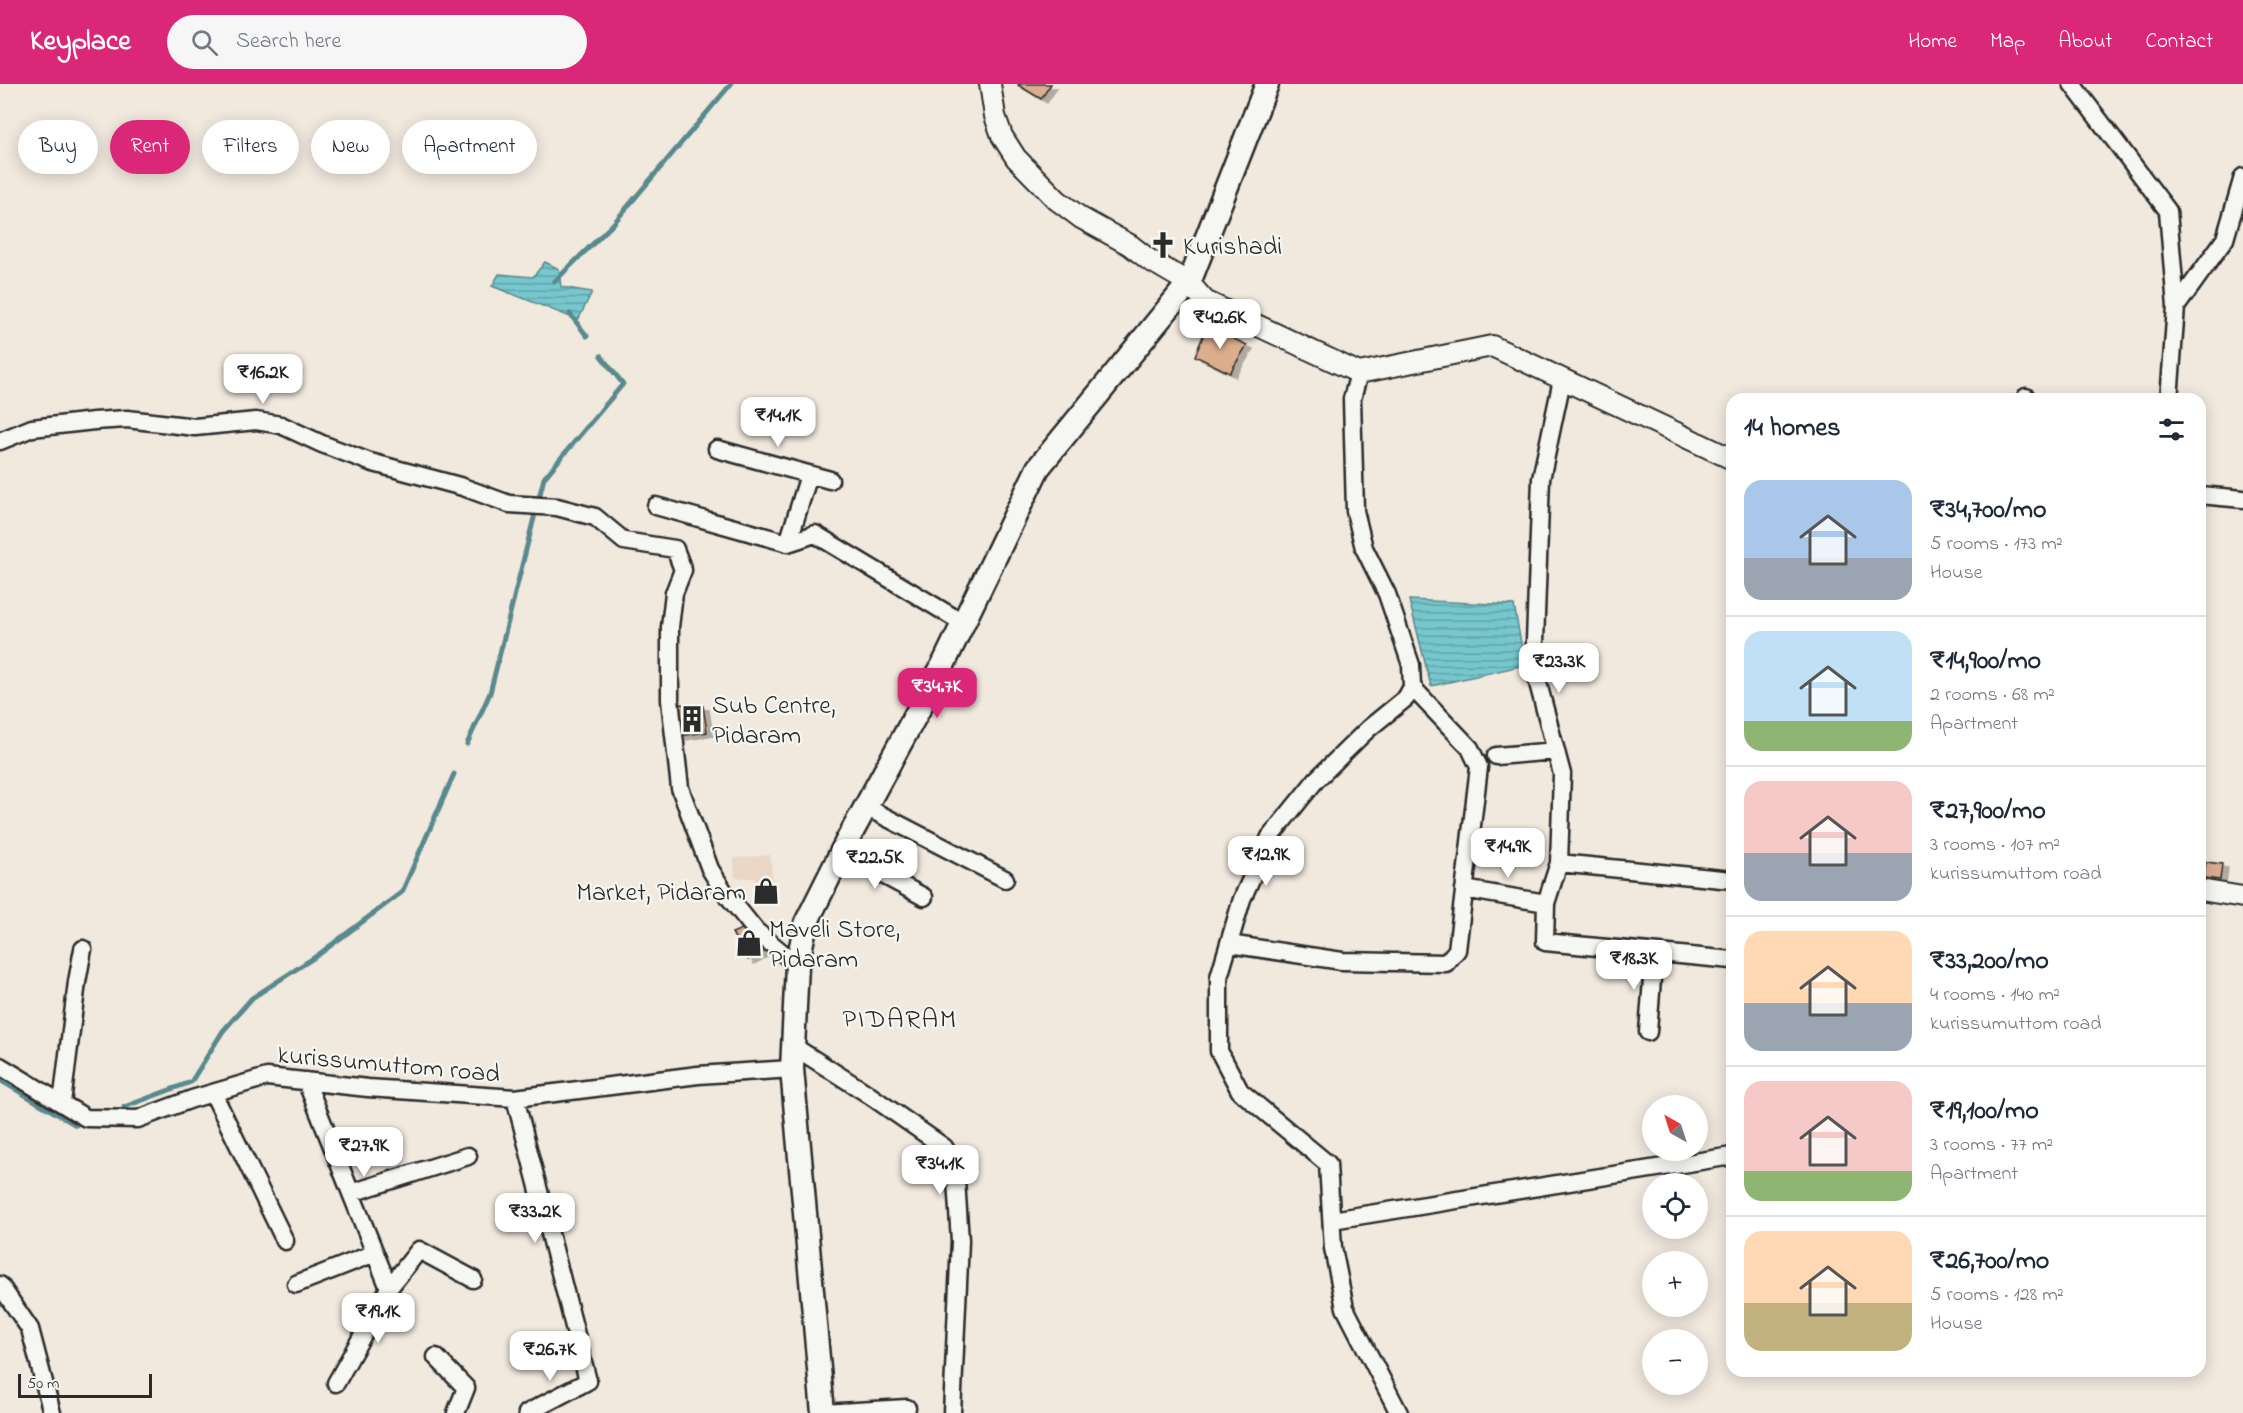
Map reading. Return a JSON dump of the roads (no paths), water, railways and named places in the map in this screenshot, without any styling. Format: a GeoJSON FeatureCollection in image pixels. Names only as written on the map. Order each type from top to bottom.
{"type":"FeatureCollection","features":[{"type":"Feature","properties":{"kind":"main road"},"geometry":{"type":"LineString","coordinates":[[823,1413],[792,1069],[797,965],[806,923],[963,622],[1038,468],[1189,283],[1267,84]]}},
{"type":"Feature","properties":{"kind":"street"},"geometry":{"type":"LineString","coordinates":[[990,84],[995,116],[1002,136],[1016,158],[1056,200],[1081,218],[1130,245],[1148,259],[1189,283],[1205,301],[1359,373],[1492,346],[1726,456]]}},
{"type":"Feature","properties":{"kind":"street"},"geometry":{"type":"LineString","coordinates":[[2072,84],[2168,211],[2176,307],[2169,393]]}},
{"type":"Feature","properties":{"kind":"street"},"geometry":{"type":"LineString","coordinates":[[2176,307],[2225,239],[2243,177]]}},
{"type":"Feature","properties":{"kind":"street"},"geometry":{"type":"LineString","coordinates":[[1359,373],[1352,399],[1355,511],[1364,548],[1387,594],[1411,665],[1412,687],[1406,698],[1368,729],[1316,780],[1270,837],[1242,899],[1219,977],[1219,1051],[1240,1091],[1328,1164],[1333,1248],[1345,1308],[1399,1413]]}},
{"type":"Feature","properties":{"kind":"street"},"geometry":{"type":"LineString","coordinates":[[1562,380],[1541,479],[1534,668],[1562,774],[1559,863],[1546,903],[1545,942],[1726,959]]}},
{"type":"Feature","properties":{"kind":"street"},"geometry":{"type":"LineString","coordinates":[[0,441],[32,428],[58,423],[127,419],[195,427],[256,421],[281,425],[322,444],[370,462],[463,487],[509,504],[557,507],[595,517],[624,541],[675,549],[683,570],[674,593],[670,627],[670,700],[680,788],[710,869],[723,890],[756,931],[797,965]]}},
{"type":"Feature","properties":{"kind":"street"},"geometry":{"type":"LineString","coordinates":[[717,449],[830,480]]}},
{"type":"Feature","properties":{"kind":"street"},"geometry":{"type":"LineString","coordinates":[[788,543],[809,475]]}},
{"type":"Feature","properties":{"kind":"street"},"geometry":{"type":"LineString","coordinates":[[2206,496],[2243,499]]}},
{"type":"Feature","properties":{"kind":"street"},"geometry":{"type":"LineString","coordinates":[[656,506],[788,543],[815,534],[963,622]]}},
{"type":"Feature","properties":{"kind":"street"},"geometry":{"type":"LineString","coordinates":[[1229,944],[1342,961],[1446,963],[1457,950],[1479,767],[1470,748],[1412,687]]}},
{"type":"Feature","properties":{"kind":"street"},"geometry":{"type":"LineString","coordinates":[[1496,756],[1556,751]]}},
{"type":"Feature","properties":{"kind":"street"},"geometry":{"type":"LineString","coordinates":[[866,807],[1005,879]]}},
{"type":"Feature","properties":{"kind":"street"},"geometry":{"type":"LineString","coordinates":[[842,852],[924,897]]}},
{"type":"Feature","properties":{"kind":"street"},"geometry":{"type":"LineString","coordinates":[[1559,863],[1726,879]]}},
{"type":"Feature","properties":{"kind":"street"},"geometry":{"type":"LineString","coordinates":[[1464,889],[1546,903]]}},
{"type":"Feature","properties":{"kind":"street"},"geometry":{"type":"LineString","coordinates":[[2206,891],[2243,897]]}},
{"type":"Feature","properties":{"kind":"street"},"geometry":{"type":"LineString","coordinates":[[62,1103],[76,982],[84,949]]}},
{"type":"Feature","properties":{"kind":"street"},"geometry":{"type":"LineString","coordinates":[[1648,1032],[1654,953]]}},
{"type":"Feature","properties":{"kind":"street"},"geometry":{"type":"LineString","coordinates":[[794,1046],[944,1147],[955,1164],[960,1241],[952,1413]]}},
{"type":"Feature","properties":{"kind":"street","name":"kurissumuttom road"},"geometry":{"type":"LineString","coordinates":[[0,1066],[86,1118],[138,1119],[267,1077],[515,1098],[698,1075],[792,1069]]}},
{"type":"Feature","properties":{"kind":"street"},"geometry":{"type":"LineString","coordinates":[[306,1081],[389,1288]]}},
{"type":"Feature","properties":{"kind":"street"},"geometry":{"type":"LineString","coordinates":[[213,1093],[285,1241]]}},
{"type":"Feature","properties":{"kind":"street"},"geometry":{"type":"LineString","coordinates":[[515,1098],[588,1382],[527,1413]]}},
{"type":"Feature","properties":{"kind":"street"},"geometry":{"type":"LineString","coordinates":[[351,1193],[468,1156]]}},
{"type":"Feature","properties":{"kind":"street"},"geometry":{"type":"LineString","coordinates":[[1332,1220],[1726,1157]]}},
{"type":"Feature","properties":{"kind":"street"},"geometry":{"type":"LineString","coordinates":[[336,1383],[389,1288],[419,1250],[473,1279]]}},
{"type":"Feature","properties":{"kind":"street"},"geometry":{"type":"LineString","coordinates":[[296,1284],[375,1253]]}},
{"type":"Feature","properties":{"kind":"street"},"geometry":{"type":"LineString","coordinates":[[0,1285],[30,1329],[51,1413]]}},
{"type":"Feature","properties":{"kind":"street"},"geometry":{"type":"LineString","coordinates":[[435,1357],[466,1388],[456,1413]]}},
{"type":"Feature","properties":{"kind":"street"},"geometry":{"type":"LineString","coordinates":[[823,1413],[907,1408]]}},
{"type":"Feature","properties":{"kind":"water"},"geometry":{"type":"Polygon","coordinates":[[[545,262],[559,269],[561,287],[592,292],[578,320],[492,286],[499,274],[533,277],[545,262]]]}},
{"type":"Feature","properties":{"kind":"water"},"geometry":{"type":"Polygon","coordinates":[[[1409,600],[1514,605],[1525,665],[1431,686],[1409,600]]]}},
{"type":"Feature","properties":{"kind":"waterway"},"geometry":{"type":"LineString","coordinates":[[555,281],[613,224],[731,84]]}},
{"type":"Feature","properties":{"kind":"waterway"},"geometry":{"type":"LineString","coordinates":[[570,314],[587,336]]}},
{"type":"Feature","properties":{"kind":"waterway"},"geometry":{"type":"LineString","coordinates":[[467,744],[490,693],[544,478],[623,384],[601,356]]}},
{"type":"Feature","properties":{"kind":"waterway"},"geometry":{"type":"LineString","coordinates":[[124,1107],[191,1082],[223,1031],[252,998],[318,955],[402,892],[454,774]]}},
{"type":"Feature","properties":{"kind":"waterway"},"geometry":{"type":"LineString","coordinates":[[0,1080],[76,1125]]}},
{"type":"Feature","properties":{"kind":"place","name":"Kurishadi"},"geometry":{"type":"Point","coordinates":[1163,245]}},
{"type":"Feature","properties":{"kind":"place","name":"Sub Centre, Pidaram"},"geometry":{"type":"Point","coordinates":[692,719]}},
{"type":"Feature","properties":{"kind":"place","name":"Market, Pidaram"},"geometry":{"type":"Point","coordinates":[766,891]}},
{"type":"Feature","properties":{"kind":"place","name":"Maveli Store, Pidaram"},"geometry":{"type":"Point","coordinates":[749,943]}},
{"type":"Feature","properties":{"kind":"district","name":"PIDARAM"},"geometry":{"type":"Point","coordinates":[900,1018]}}]}
